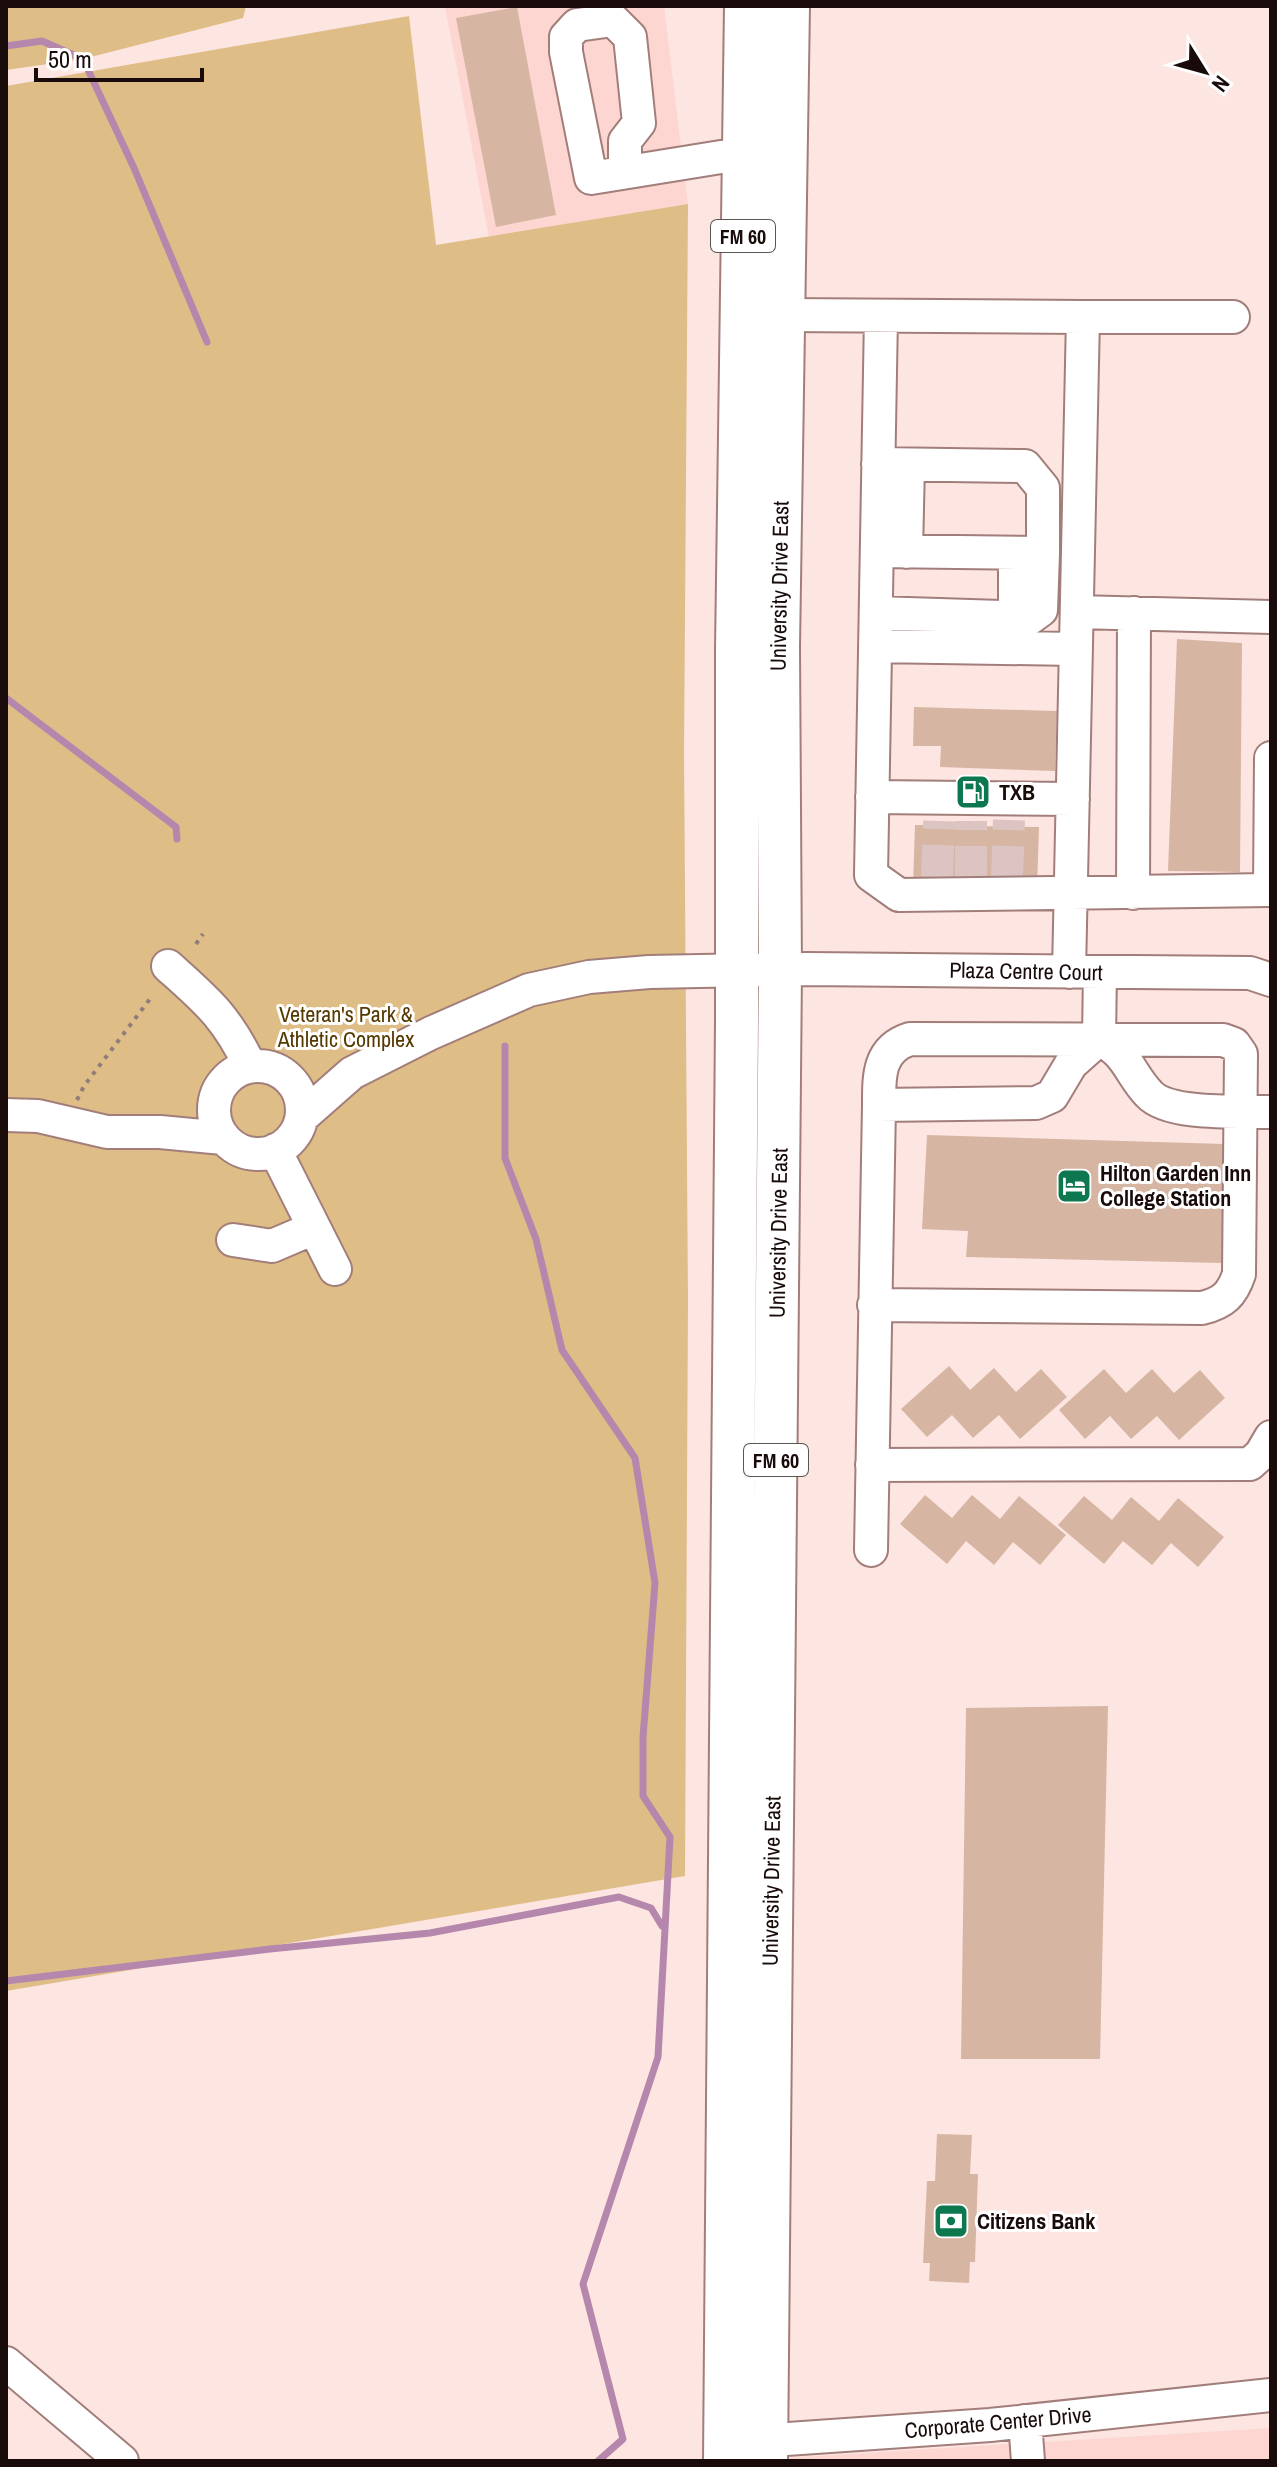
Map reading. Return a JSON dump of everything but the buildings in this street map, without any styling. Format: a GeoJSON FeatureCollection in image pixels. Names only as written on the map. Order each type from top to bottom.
{"type":"FeatureCollection","features":[{"type":"Feature","properties":{"kind":"main road","name":"University Drive East"},"geometry":{"type":"LineString","coordinates":[[745,2451],[737,650],[746,6]]}},
{"type":"Feature","properties":{"kind":"main road","name":"University Drive East"},"geometry":{"type":"LineString","coordinates":[[745,2451],[780,970],[778,647],[788,6]]}},
{"type":"Feature","properties":{"kind":"street"},"geometry":{"type":"LineString","coordinates":[[625,171],[744,156]]}},
{"type":"Feature","properties":{"kind":"street"},"geometry":{"type":"LineString","coordinates":[[783,315],[1233,317]]}},
{"type":"Feature","properties":{"kind":"street"},"geometry":{"type":"LineString","coordinates":[[881,316],[893,465],[891,552],[876,613],[871,875],[899,895],[937,886],[1007,886],[1071,894],[1270,890],[1271,758]]}},
{"type":"Feature","properties":{"kind":"street"},"geometry":{"type":"LineString","coordinates":[[1083,317],[1071,894],[1084,972],[1099,1039],[1127,1059],[1147,1093],[1156,1101],[1173,1107],[1255,1111]]}},
{"type":"Feature","properties":{"kind":"street"},"geometry":{"type":"LineString","coordinates":[[876,613],[1015,618],[1043,488],[1025,466],[893,465]]}},
{"type":"Feature","properties":{"kind":"street"},"geometry":{"type":"LineString","coordinates":[[891,552],[1029,553]]}},
{"type":"Feature","properties":{"kind":"street"},"geometry":{"type":"LineString","coordinates":[[1077,612],[1271,617]]}},
{"type":"Feature","properties":{"kind":"street"},"geometry":{"type":"LineString","coordinates":[[1133,893],[1134,613]]}},
{"type":"Feature","properties":{"kind":"street"},"geometry":{"type":"LineString","coordinates":[[875,646],[1075,649]]}},
{"type":"Feature","properties":{"kind":"street"},"geometry":{"type":"LineString","coordinates":[[872,797],[939,810],[1009,810],[1073,799]]}},
{"type":"Feature","properties":{"kind":"street"},"geometry":{"type":"LineString","coordinates":[[168,966],[214,1006],[233,1032],[250,1066]]}},
{"type":"Feature","properties":{"kind":"street","name":"Plaza Centre Court"},"geometry":{"type":"LineString","coordinates":[[352,1073],[431,1033],[529,990],[589,977],[649,972],[780,970],[1250,973],[1271,980]]}},
{"type":"Feature","properties":{"kind":"street"},"geometry":{"type":"LineString","coordinates":[[871,1550],[874,1305],[879,1079],[882,1065],[897,1043],[910,1039],[1099,1039],[1223,1040],[1234,1044],[1241,1054],[1255,1111],[1239,1274],[1228,1296],[1216,1305],[1202,1308],[874,1305]]}},
{"type":"Feature","properties":{"kind":"street"},"geometry":{"type":"LineString","coordinates":[[879,1105],[1036,1103],[1052,1096],[1071,1064],[1099,1039]]}},
{"type":"Feature","properties":{"kind":"street"},"geometry":{"type":"LineString","coordinates":[[264,1065],[288,1077],[302,1102],[302,1117],[297,1131],[288,1142],[261,1154],[247,1153],[223,1138],[213,1109],[216,1094],[224,1081],[236,1071],[264,1065]]}},
{"type":"Feature","properties":{"kind":"street"},"geometry":{"type":"LineString","coordinates":[[288,1077],[352,1073]]}},
{"type":"Feature","properties":{"kind":"street"},"geometry":{"type":"LineString","coordinates":[[302,1117],[352,1073]]}},
{"type":"Feature","properties":{"kind":"street"},"geometry":{"type":"LineString","coordinates":[[160,1132],[216,1094]]}},
{"type":"Feature","properties":{"kind":"street"},"geometry":{"type":"LineString","coordinates":[[6,1115],[38,1116],[107,1132],[160,1132],[223,1138]]}},
{"type":"Feature","properties":{"kind":"street"},"geometry":{"type":"LineString","coordinates":[[275,1150],[335,1269]]}},
{"type":"Feature","properties":{"kind":"street"},"geometry":{"type":"LineString","coordinates":[[233,1240],[272,1246],[314,1228]]}},
{"type":"Feature","properties":{"kind":"street"},"geometry":{"type":"LineString","coordinates":[[872,1465],[1250,1464],[1261,1454],[1271,1437]]}},
{"type":"Feature","properties":{"kind":"street"},"geometry":{"type":"LineString","coordinates":[[6,2363],[122,2461]]}},
{"type":"Feature","properties":{"kind":"street","name":"Corporate Center Drive"},"geometry":{"type":"LineString","coordinates":[[745,2451],[1271,2395]]}},
{"type":"Feature","properties":{"kind":"street"},"geometry":{"type":"LineString","coordinates":[[1025,2421],[1028,2461]]}},
{"type":"Feature","properties":{"kind":"path"},"geometry":{"type":"LineString","coordinates":[[196,944],[203,934]]}},
{"type":"Feature","properties":{"kind":"path"},"geometry":{"type":"LineString","coordinates":[[75,1106],[84,1086],[153,995]]}},
{"type":"Feature","properties":{"kind":"shaded area"},"geometry":{"type":"Polygon","coordinates":[[[445,6],[664,6],[688,204],[489,237],[445,6]]]}},
{"type":"Feature","properties":{"kind":"shaded area"},"geometry":{"type":"Polygon","coordinates":[[[1271,2428],[1271,2461],[784,2461],[784,2458],[1271,2428]]]}},
{"type":"Feature","properties":{"kind":"green space"},"geometry":{"type":"Polygon","coordinates":[[[6,6],[246,6],[243,18],[83,59],[6,70],[6,6]]]}},
{"type":"Feature","properties":{"kind":"green space","name":"Veteran's Park & Athletic Complex"},"geometry":{"type":"Polygon","coordinates":[[[409,16],[436,245],[688,204],[684,753],[688,1300],[685,1876],[6,1991],[6,86],[409,16]]]}},
{"type":"Feature","properties":{"kind":"waterway"},"geometry":{"type":"LineString","coordinates":[[6,46],[42,41],[83,59],[134,168],[207,342]]}},
{"type":"Feature","properties":{"kind":"waterway"},"geometry":{"type":"LineString","coordinates":[[6,698],[176,827],[177,839]]}},
{"type":"Feature","properties":{"kind":"waterway"},"geometry":{"type":"LineString","coordinates":[[505,1046],[505,1158],[536,1239],[562,1350],[635,1458],[655,1583],[643,1737],[643,1796],[670,1837],[658,2057],[583,2284],[623,2439],[598,2461]]}},
{"type":"Feature","properties":{"kind":"waterway"},"geometry":{"type":"LineString","coordinates":[[6,1981],[430,1933],[619,1897],[651,1908],[662,1926]]}},
{"type":"Feature","properties":{"kind":"tunnel"},"geometry":{"type":"LineString","coordinates":[[1007,878],[1009,820]]}},
{"type":"Feature","properties":{"kind":"tunnel"},"geometry":{"type":"LineString","coordinates":[[937,877],[939,821]]}},
{"type":"Feature","properties":{"kind":"tunnel"},"geometry":{"type":"LineString","coordinates":[[971,821],[971,878]]}},
{"type":"Feature","properties":{"kind":"place","name":"TXB"},"geometry":{"type":"Point","coordinates":[973,792]}},
{"type":"Feature","properties":{"kind":"place","name":"Hilton Garden Inn College Station"},"geometry":{"type":"Point","coordinates":[1074,1186]}},
{"type":"Feature","properties":{"kind":"place","name":"Citizens Bank"},"geometry":{"type":"Point","coordinates":[951,2221]}}]}
